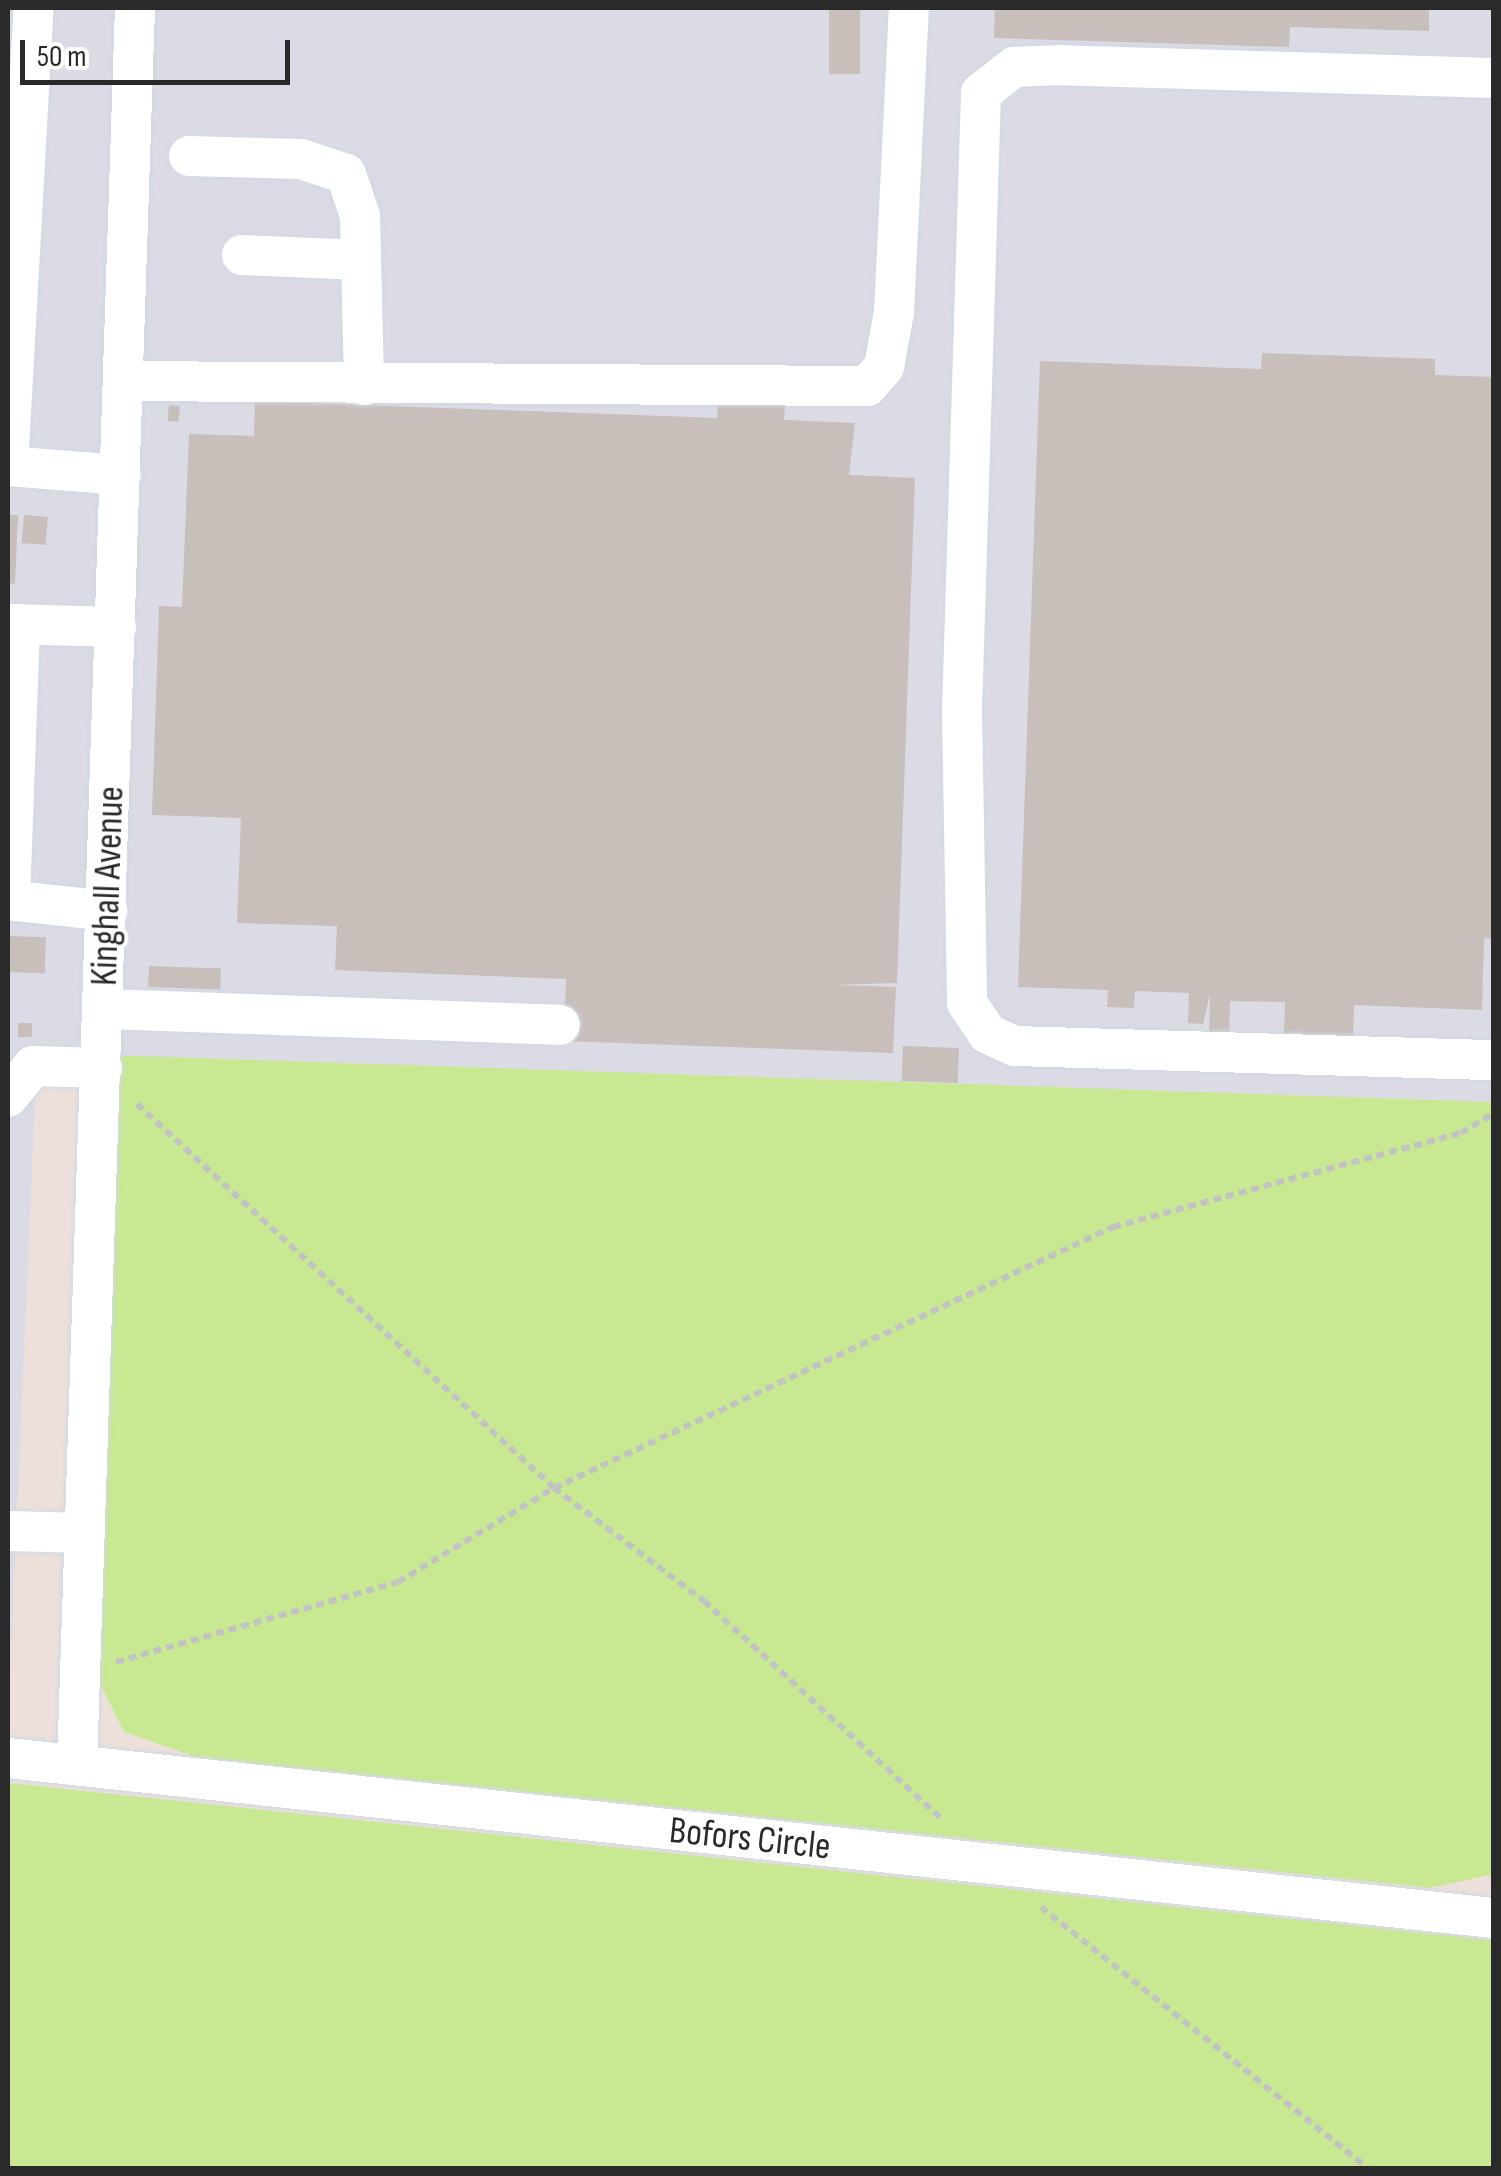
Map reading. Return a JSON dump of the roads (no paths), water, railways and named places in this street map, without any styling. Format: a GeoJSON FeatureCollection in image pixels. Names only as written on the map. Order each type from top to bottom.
{"type":"FeatureCollection","features":[{"type":"Feature","properties":{"kind":"street"},"geometry":{"type":"LineString","coordinates":[[34,8],[8,466],[121,475]]}},
{"type":"Feature","properties":{"kind":"street","name":"Kinghall Avenue"},"geometry":{"type":"LineString","coordinates":[[78,1765],[135,8]]}},
{"type":"Feature","properties":{"kind":"street"},"geometry":{"type":"LineString","coordinates":[[124,381],[868,386],[884,367],[894,312],[909,8]]}},
{"type":"Feature","properties":{"kind":"street"},"geometry":{"type":"LineString","coordinates":[[1494,78],[1061,65],[1014,67],[981,93],[962,711],[967,1003],[988,1034],[1014,1046],[1494,1060]]}},
{"type":"Feature","properties":{"kind":"street"},"geometry":{"type":"LineString","coordinates":[[189,156],[301,159],[346,174],[361,260],[364,385]]}},
{"type":"Feature","properties":{"kind":"street"},"geometry":{"type":"LineString","coordinates":[[242,255],[361,260]]}},
{"type":"Feature","properties":{"kind":"street"},"geometry":{"type":"LineString","coordinates":[[107,912],[8,900],[14,624],[116,627]]}},
{"type":"Feature","properties":{"kind":"street"},"geometry":{"type":"LineString","coordinates":[[104,1009],[560,1025]]}},
{"type":"Feature","properties":{"kind":"street"},"geometry":{"type":"LineString","coordinates":[[8,1097],[33,1066],[102,1068]]}},
{"type":"Feature","properties":{"kind":"street"},"geometry":{"type":"LineString","coordinates":[[8,1532],[85,1533]]}},
{"type":"Feature","properties":{"kind":"street","name":"Bofors Circle"},"geometry":{"type":"LineString","coordinates":[[8,1758],[1494,1918]]}}]}
